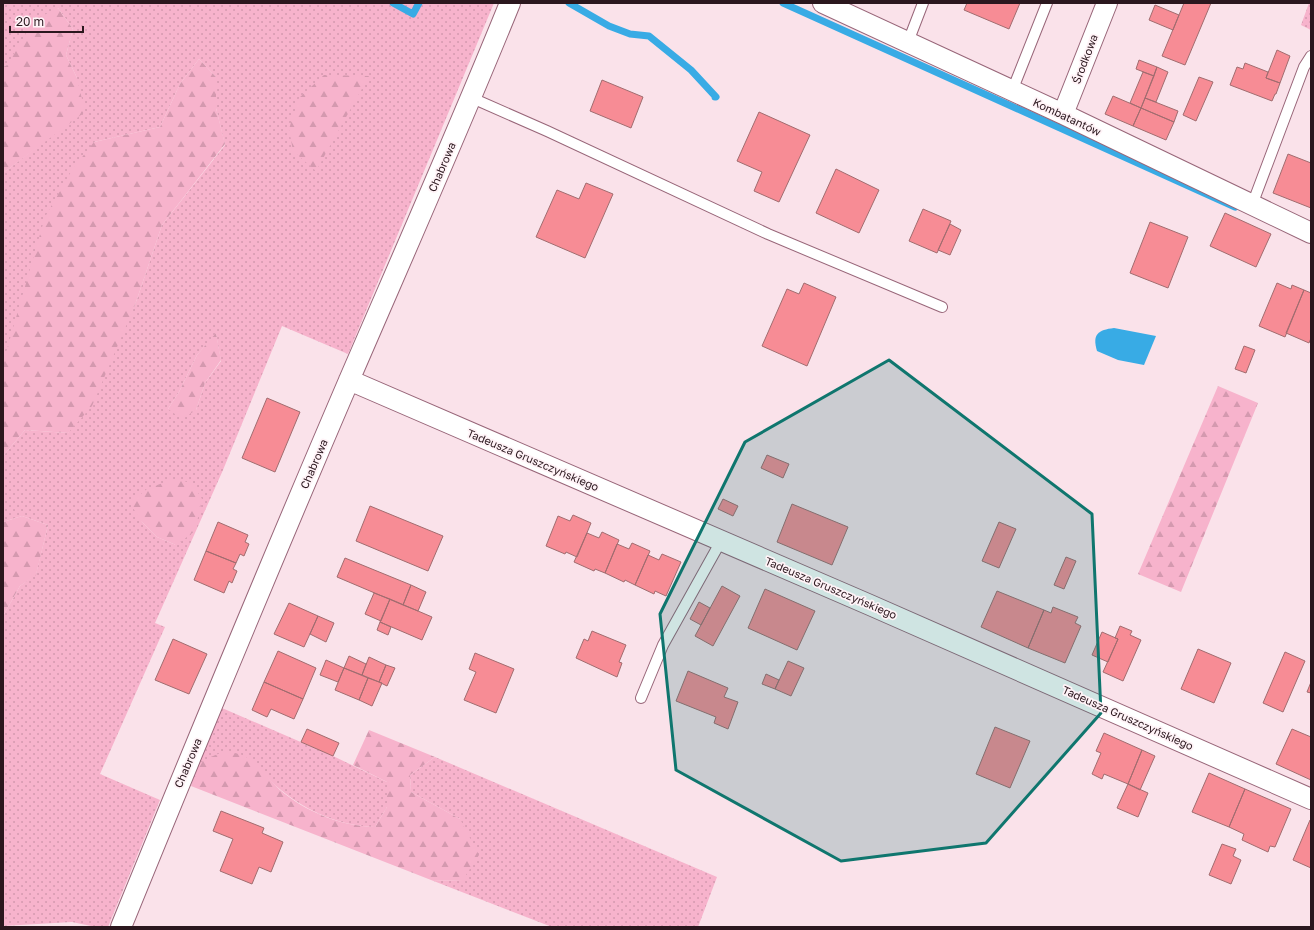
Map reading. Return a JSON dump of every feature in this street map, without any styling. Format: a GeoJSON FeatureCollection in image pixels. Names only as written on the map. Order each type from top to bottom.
{"type":"FeatureCollection","features":[{"type":"Feature","properties":{"kind":"street","name":"Chabrowa"},"geometry":{"type":"LineString","coordinates":[[121,927],[349,380],[472,98],[510,3]]}},
{"type":"Feature","properties":{"kind":"street","name":"Kombatantów"},"geometry":{"type":"LineString","coordinates":[[823,3],[1063,114],[1311,233]]}},
{"type":"Feature","properties":{"kind":"street","name":"Środkowa"},"geometry":{"type":"LineString","coordinates":[[1063,114],[1107,3]]}},
{"type":"Feature","properties":{"kind":"street","name":"Tadeusza Gruszczyńskiego"},"geometry":{"type":"LineString","coordinates":[[349,380],[1147,726],[1311,799]]}},
{"type":"Feature","properties":{"kind":"lane"},"geometry":{"type":"LineString","coordinates":[[908,42],[923,3]]}},
{"type":"Feature","properties":{"kind":"lane"},"geometry":{"type":"LineString","coordinates":[[1012,91],[1047,3]]}},
{"type":"Feature","properties":{"kind":"lane"},"geometry":{"type":"LineString","coordinates":[[1252,205],[1304,67],[1311,56]]}},
{"type":"Feature","properties":{"kind":"lane"},"geometry":{"type":"LineString","coordinates":[[472,98],[768,234],[942,307]]}},
{"type":"Feature","properties":{"kind":"lane"},"geometry":{"type":"LineString","coordinates":[[641,698],[663,645],[721,541]]}},
{"type":"Feature","properties":{"kind":"highlighted area"},"geometry":{"type":"Polygon","coordinates":[[[889,360],[1092,514],[1101,713],[986,843],[841,861],[676,770],[660,614],[745,442],[889,360]]]}},
{"type":"Feature","properties":{"kind":"green space"},"geometry":{"type":"Polygon","coordinates":[[[3,3],[494,3],[348,354],[282,326],[223,470],[155,623],[165,627],[100,774],[160,800],[108,927],[96,927],[72,922],[3,926],[3,616],[20,586],[36,574],[48,525],[22,516],[3,522],[3,456],[25,430],[68,433],[135,305],[162,225],[225,145],[216,108],[216,77],[199,59],[180,84],[160,127],[94,142],[3,363],[3,173],[37,147],[77,78],[66,55],[73,29],[58,8],[7,65],[3,67],[3,3]],[[216,334],[197,355],[179,392],[168,409],[196,410],[205,383],[221,361],[216,334]],[[141,521],[157,537],[176,545],[141,521]]]}},
{"type":"Feature","properties":{"kind":"green space"},"geometry":{"type":"Polygon","coordinates":[[[1309,3],[1311,3],[1311,30],[1301,25],[1309,3]]]}},
{"type":"Feature","properties":{"kind":"green space"},"geometry":{"type":"Polygon","coordinates":[[[58,8],[73,29],[66,55],[77,78],[85,112],[3,173],[3,67],[7,65],[34,20],[58,8]]]}},
{"type":"Feature","properties":{"kind":"green space"},"geometry":{"type":"Polygon","coordinates":[[[199,59],[216,77],[216,108],[225,144],[162,225],[135,305],[92,406],[68,433],[25,430],[3,456],[3,363],[45,217],[72,170],[94,142],[160,127],[180,84],[199,59]]]}},
{"type":"Feature","properties":{"kind":"green space"},"geometry":{"type":"Polygon","coordinates":[[[324,75],[369,76],[316,171],[293,151],[289,129],[299,98],[324,75]]]}},
{"type":"Feature","properties":{"kind":"green space"},"geometry":{"type":"Polygon","coordinates":[[[216,333],[221,360],[205,383],[196,410],[182,419],[168,409],[179,392],[197,355],[216,333]]]}},
{"type":"Feature","properties":{"kind":"green space"},"geometry":{"type":"Polygon","coordinates":[[[1218,386],[1258,403],[1181,592],[1138,574],[1218,386]]]}},
{"type":"Feature","properties":{"kind":"green space"},"geometry":{"type":"Polygon","coordinates":[[[173,479],[192,483],[202,499],[195,531],[176,545],[157,537],[141,521],[130,503],[147,489],[173,479]]]}},
{"type":"Feature","properties":{"kind":"green space"},"geometry":{"type":"Polygon","coordinates":[[[22,516],[48,525],[36,575],[20,586],[3,616],[3,522],[22,516]]]}},
{"type":"Feature","properties":{"kind":"green space"},"geometry":{"type":"Polygon","coordinates":[[[222,708],[333,756],[387,782],[387,807],[375,827],[337,821],[314,811],[292,799],[257,767],[197,765],[222,708]]]}},
{"type":"Feature","properties":{"kind":"green space"},"geometry":{"type":"Polygon","coordinates":[[[369,730],[435,757],[410,775],[411,792],[460,819],[479,855],[462,881],[431,880],[191,786],[197,765],[208,758],[219,754],[236,753],[252,761],[280,790],[301,805],[337,821],[375,827],[387,807],[387,782],[353,765],[369,730]]]}},
{"type":"Feature","properties":{"kind":"green space"},"geometry":{"type":"Polygon","coordinates":[[[435,757],[717,877],[698,927],[552,927],[431,880],[462,881],[460,819],[411,792],[410,775],[435,757]]]}},
{"type":"Feature","properties":{"kind":"water"},"geometry":{"type":"Polygon","coordinates":[[[1114,328],[1156,336],[1144,365],[1118,360],[1097,351],[1095,341],[1098,334],[1104,330],[1114,328]]]}},
{"type":"Feature","properties":{"kind":"building"},"geometry":{"type":"Polygon","coordinates":[[[967,3],[1020,3],[1009,29],[964,10],[967,3]]]}},
{"type":"Feature","properties":{"kind":"building"},"geometry":{"type":"Polygon","coordinates":[[[1184,3],[1211,3],[1185,65],[1162,56],[1184,3]]]}},
{"type":"Feature","properties":{"kind":"building"},"geometry":{"type":"Polygon","coordinates":[[[1155,5],[1179,15],[1173,30],[1149,20],[1155,5]]]}},
{"type":"Feature","properties":{"kind":"building"},"geometry":{"type":"Polygon","coordinates":[[[1277,50],[1290,56],[1280,83],[1266,78],[1277,50]]]}},
{"type":"Feature","properties":{"kind":"building"},"geometry":{"type":"Polygon","coordinates":[[[1139,60],[1157,67],[1154,76],[1136,69],[1139,60]]]}},
{"type":"Feature","properties":{"kind":"building"},"geometry":{"type":"Polygon","coordinates":[[[1245,63],[1268,72],[1266,78],[1280,83],[1272,101],[1230,85],[1237,67],[1243,69],[1245,63]]]}},
{"type":"Feature","properties":{"kind":"building"},"geometry":{"type":"Polygon","coordinates":[[[1157,67],[1168,72],[1156,102],[1145,98],[1157,67]]]}},
{"type":"Feature","properties":{"kind":"building"},"geometry":{"type":"Polygon","coordinates":[[[1143,72],[1154,76],[1141,108],[1130,103],[1143,72]]]}},
{"type":"Feature","properties":{"kind":"building"},"geometry":{"type":"Polygon","coordinates":[[[1199,77],[1213,82],[1196,121],[1183,115],[1199,77]]]}},
{"type":"Feature","properties":{"kind":"building"},"geometry":{"type":"Polygon","coordinates":[[[602,80],[643,97],[631,128],[590,111],[602,80]]]}},
{"type":"Feature","properties":{"kind":"building"},"geometry":{"type":"Polygon","coordinates":[[[1113,96],[1141,108],[1133,126],[1105,114],[1113,96]]]}},
{"type":"Feature","properties":{"kind":"building"},"geometry":{"type":"Polygon","coordinates":[[[1145,98],[1178,111],[1174,122],[1141,108],[1145,98]]]}},
{"type":"Feature","properties":{"kind":"building"},"geometry":{"type":"Polygon","coordinates":[[[1141,108],[1174,122],[1166,140],[1133,126],[1141,108]]]}},
{"type":"Feature","properties":{"kind":"building"},"geometry":{"type":"Polygon","coordinates":[[[759,112],[810,135],[779,202],[754,191],[762,172],[737,161],[759,112]]]}},
{"type":"Feature","properties":{"kind":"building"},"geometry":{"type":"Polygon","coordinates":[[[1288,154],[1311,163],[1311,208],[1273,193],[1288,154]]]}},
{"type":"Feature","properties":{"kind":"building"},"geometry":{"type":"Polygon","coordinates":[[[836,169],[879,190],[859,233],[816,213],[836,169]]]}},
{"type":"Feature","properties":{"kind":"building"},"geometry":{"type":"Polygon","coordinates":[[[586,183],[613,194],[585,258],[536,237],[557,190],[579,199],[586,183]]]}},
{"type":"Feature","properties":{"kind":"building"},"geometry":{"type":"Polygon","coordinates":[[[923,209],[951,221],[937,253],[909,241],[923,209]]]}},
{"type":"Feature","properties":{"kind":"building"},"geometry":{"type":"Polygon","coordinates":[[[1225,213],[1271,234],[1256,267],[1210,246],[1225,213]]]}},
{"type":"Feature","properties":{"kind":"building"},"geometry":{"type":"Polygon","coordinates":[[[1150,222],[1188,237],[1168,288],[1130,273],[1150,222]]]}},
{"type":"Feature","properties":{"kind":"building"},"geometry":{"type":"Polygon","coordinates":[[[950,224],[961,230],[950,255],[938,250],[950,224]]]}},
{"type":"Feature","properties":{"kind":"building"},"geometry":{"type":"Polygon","coordinates":[[[804,283],[836,297],[807,366],[762,346],[787,289],[799,294],[804,283]]]}},
{"type":"Feature","properties":{"kind":"building"},"geometry":{"type":"Polygon","coordinates":[[[1277,283],[1291,289],[1292,285],[1304,290],[1285,337],[1259,326],[1277,283]]]}},
{"type":"Feature","properties":{"kind":"building"},"geometry":{"type":"Polygon","coordinates":[[[1304,290],[1311,293],[1311,338],[1309,343],[1286,333],[1304,290]]]}},
{"type":"Feature","properties":{"kind":"building"},"geometry":{"type":"Polygon","coordinates":[[[1244,346],[1255,350],[1246,373],[1235,369],[1244,346]]]}},
{"type":"Feature","properties":{"kind":"building"},"geometry":{"type":"Polygon","coordinates":[[[267,398],[300,412],[275,472],[242,458],[267,398]]]}},
{"type":"Feature","properties":{"kind":"building"},"geometry":{"type":"Polygon","coordinates":[[[767,455],[789,464],[783,478],[761,468],[767,455]]]}},
{"type":"Feature","properties":{"kind":"building"},"geometry":{"type":"Polygon","coordinates":[[[723,499],[738,506],[733,516],[718,509],[723,499]]]}},
{"type":"Feature","properties":{"kind":"building"},"geometry":{"type":"Polygon","coordinates":[[[792,504],[848,527],[832,565],[777,542],[792,504]]]}},
{"type":"Feature","properties":{"kind":"building"},"geometry":{"type":"Polygon","coordinates":[[[370,506],[443,536],[428,571],[356,541],[370,506]]]}},
{"type":"Feature","properties":{"kind":"building"},"geometry":{"type":"Polygon","coordinates":[[[573,515],[591,523],[577,557],[546,546],[558,516],[570,521],[573,515]]]}},
{"type":"Feature","properties":{"kind":"building"},"geometry":{"type":"Polygon","coordinates":[[[218,522],[248,535],[245,542],[249,544],[244,556],[240,554],[236,563],[206,551],[218,522]]]}},
{"type":"Feature","properties":{"kind":"building"},"geometry":{"type":"Polygon","coordinates":[[[999,522],[1016,529],[999,568],[982,561],[999,522]]]}},
{"type":"Feature","properties":{"kind":"building"},"geometry":{"type":"Polygon","coordinates":[[[602,532],[619,540],[605,573],[595,569],[594,571],[574,562],[587,533],[599,538],[602,532]]]}},
{"type":"Feature","properties":{"kind":"building"},"geometry":{"type":"Polygon","coordinates":[[[632,543],[650,551],[635,585],[625,580],[624,582],[605,573],[617,544],[629,549],[632,543]]]}},
{"type":"Feature","properties":{"kind":"building"},"geometry":{"type":"Polygon","coordinates":[[[206,551],[236,563],[233,569],[237,571],[232,583],[229,581],[224,593],[194,580],[206,551]]]}},
{"type":"Feature","properties":{"kind":"building"},"geometry":{"type":"Polygon","coordinates":[[[662,554],[681,562],[666,596],[655,591],[654,594],[635,585],[648,555],[659,560],[662,554]]]}},
{"type":"Feature","properties":{"kind":"building"},"geometry":{"type":"Polygon","coordinates":[[[1066,557],[1076,561],[1064,589],[1054,585],[1066,557]]]}},
{"type":"Feature","properties":{"kind":"building"},"geometry":{"type":"Polygon","coordinates":[[[345,558],[411,585],[403,605],[337,577],[345,558]]]}},
{"type":"Feature","properties":{"kind":"building"},"geometry":{"type":"Polygon","coordinates":[[[411,585],[426,592],[418,611],[403,605],[411,585]]]}},
{"type":"Feature","properties":{"kind":"building"},"geometry":{"type":"Polygon","coordinates":[[[722,586],[740,596],[713,646],[695,636],[722,586]]]}},
{"type":"Feature","properties":{"kind":"building"},"geometry":{"type":"Polygon","coordinates":[[[765,589],[815,611],[797,650],[748,628],[765,589]]]}},
{"type":"Feature","properties":{"kind":"building"},"geometry":{"type":"Polygon","coordinates":[[[997,591],[1044,610],[1028,648],[981,627],[997,591]]]}},
{"type":"Feature","properties":{"kind":"building"},"geometry":{"type":"Polygon","coordinates":[[[374,593],[390,599],[381,621],[365,614],[374,593]]]}},
{"type":"Feature","properties":{"kind":"building"},"geometry":{"type":"Polygon","coordinates":[[[390,599],[432,617],[422,640],[380,622],[390,599]]]}},
{"type":"Feature","properties":{"kind":"building"},"geometry":{"type":"Polygon","coordinates":[[[699,602],[710,608],[701,625],[690,619],[699,602]]]}},
{"type":"Feature","properties":{"kind":"building"},"geometry":{"type":"Polygon","coordinates":[[[289,603],[318,616],[304,647],[274,634],[289,603]]]}},
{"type":"Feature","properties":{"kind":"building"},"geometry":{"type":"Polygon","coordinates":[[[1053,607],[1078,617],[1075,623],[1081,626],[1065,663],[1028,648],[1044,610],[1051,613],[1053,607]]]}},
{"type":"Feature","properties":{"kind":"building"},"geometry":{"type":"Polygon","coordinates":[[[318,616],[334,623],[326,642],[310,634],[318,616]]]}},
{"type":"Feature","properties":{"kind":"building"},"geometry":{"type":"Polygon","coordinates":[[[380,622],[391,627],[388,635],[377,630],[380,622]]]}},
{"type":"Feature","properties":{"kind":"building"},"geometry":{"type":"Polygon","coordinates":[[[1120,626],[1132,631],[1130,635],[1141,640],[1123,681],[1103,672],[1118,639],[1115,638],[1120,626]]]}},
{"type":"Feature","properties":{"kind":"building"},"geometry":{"type":"Polygon","coordinates":[[[592,631],[626,645],[619,662],[622,663],[617,677],[576,658],[584,639],[588,641],[592,631]]]}},
{"type":"Feature","properties":{"kind":"building"},"geometry":{"type":"Polygon","coordinates":[[[1102,632],[1118,639],[1108,662],[1092,655],[1102,632]]]}},
{"type":"Feature","properties":{"kind":"building"},"geometry":{"type":"Polygon","coordinates":[[[173,639],[207,654],[189,694],[155,680],[173,639]]]}},
{"type":"Feature","properties":{"kind":"building"},"geometry":{"type":"Polygon","coordinates":[[[1198,649],[1231,663],[1214,703],[1181,689],[1198,649]]]}},
{"type":"Feature","properties":{"kind":"building"},"geometry":{"type":"Polygon","coordinates":[[[278,651],[316,668],[303,699],[264,682],[278,651]]]}},
{"type":"Feature","properties":{"kind":"building"},"geometry":{"type":"Polygon","coordinates":[[[1285,652],[1305,661],[1283,712],[1263,703],[1285,652]]]}},
{"type":"Feature","properties":{"kind":"building"},"geometry":{"type":"Polygon","coordinates":[[[475,653],[514,669],[496,713],[464,700],[476,672],[469,669],[475,653]]]}},
{"type":"Feature","properties":{"kind":"building"},"geometry":{"type":"Polygon","coordinates":[[[349,656],[366,664],[362,675],[344,668],[349,656]]]}},
{"type":"Feature","properties":{"kind":"building"},"geometry":{"type":"Polygon","coordinates":[[[369,657],[386,665],[379,682],[362,675],[369,657]]]}},
{"type":"Feature","properties":{"kind":"building"},"geometry":{"type":"Polygon","coordinates":[[[326,660],[344,668],[338,682],[320,675],[326,660]]]}},
{"type":"Feature","properties":{"kind":"building"},"geometry":{"type":"Polygon","coordinates":[[[788,661],[804,668],[791,696],[775,689],[788,661]]]}},
{"type":"Feature","properties":{"kind":"building"},"geometry":{"type":"Polygon","coordinates":[[[386,665],[395,668],[387,686],[379,682],[386,665]]]}},
{"type":"Feature","properties":{"kind":"building"},"geometry":{"type":"Polygon","coordinates":[[[344,668],[368,678],[359,700],[335,690],[344,668]]]}},
{"type":"Feature","properties":{"kind":"building"},"geometry":{"type":"Polygon","coordinates":[[[688,671],[728,688],[724,697],[738,702],[728,729],[714,723],[716,717],[676,701],[688,671]]]}},
{"type":"Feature","properties":{"kind":"building"},"geometry":{"type":"Polygon","coordinates":[[[766,674],[779,680],[775,689],[762,684],[766,674]]]}},
{"type":"Feature","properties":{"kind":"building"},"geometry":{"type":"Polygon","coordinates":[[[368,678],[382,683],[372,706],[359,700],[368,678]]]}},
{"type":"Feature","properties":{"kind":"building"},"geometry":{"type":"Polygon","coordinates":[[[264,682],[303,699],[294,719],[271,709],[267,717],[252,710],[264,682]]]}},
{"type":"Feature","properties":{"kind":"building"},"geometry":{"type":"Polygon","coordinates":[[[1311,682],[1311,693],[1307,692],[1311,682]]]}},
{"type":"Feature","properties":{"kind":"building"},"geometry":{"type":"Polygon","coordinates":[[[995,727],[1030,741],[1010,788],[976,774],[995,727]]]}},
{"type":"Feature","properties":{"kind":"building"},"geometry":{"type":"Polygon","coordinates":[[[307,729],[339,743],[333,756],[301,742],[307,729]]]}},
{"type":"Feature","properties":{"kind":"building"},"geometry":{"type":"Polygon","coordinates":[[[1292,729],[1311,737],[1311,780],[1276,764],[1292,729]]]}},
{"type":"Feature","properties":{"kind":"building"},"geometry":{"type":"Polygon","coordinates":[[[1104,733],[1142,750],[1128,784],[1104,774],[1102,779],[1092,774],[1101,753],[1096,751],[1104,733]]]}},
{"type":"Feature","properties":{"kind":"building"},"geometry":{"type":"Polygon","coordinates":[[[1142,750],[1155,756],[1140,790],[1128,784],[1142,750]]]}},
{"type":"Feature","properties":{"kind":"building"},"geometry":{"type":"Polygon","coordinates":[[[1209,773],[1245,789],[1229,827],[1192,812],[1209,773]]]}},
{"type":"Feature","properties":{"kind":"building"},"geometry":{"type":"Polygon","coordinates":[[[1128,784],[1148,793],[1138,817],[1117,808],[1128,784]]]}},
{"type":"Feature","properties":{"kind":"building"},"geometry":{"type":"Polygon","coordinates":[[[1245,789],[1291,809],[1275,847],[1270,846],[1268,852],[1242,840],[1244,834],[1229,827],[1245,789]]]}},
{"type":"Feature","properties":{"kind":"building"},"geometry":{"type":"Polygon","coordinates":[[[221,811],[264,828],[262,833],[283,842],[271,872],[259,867],[252,884],[220,871],[233,839],[213,831],[221,811]]]}},
{"type":"Feature","properties":{"kind":"building"},"geometry":{"type":"Polygon","coordinates":[[[1310,820],[1311,821],[1311,868],[1293,860],[1310,820]]]}},
{"type":"Feature","properties":{"kind":"building"},"geometry":{"type":"Polygon","coordinates":[[[1222,844],[1236,849],[1233,856],[1241,860],[1231,884],[1209,875],[1222,844]]]}},
{"type":"Feature","properties":{"kind":"waterway"},"geometry":{"type":"LineString","coordinates":[[393,3],[413,14],[419,3]]}},
{"type":"Feature","properties":{"kind":"waterway"},"geometry":{"type":"LineString","coordinates":[[569,3],[609,26],[630,34],[649,36],[691,70],[715,97]]}},
{"type":"Feature","properties":{"kind":"waterway"},"geometry":{"type":"LineString","coordinates":[[783,3],[1235,207]]}}]}
